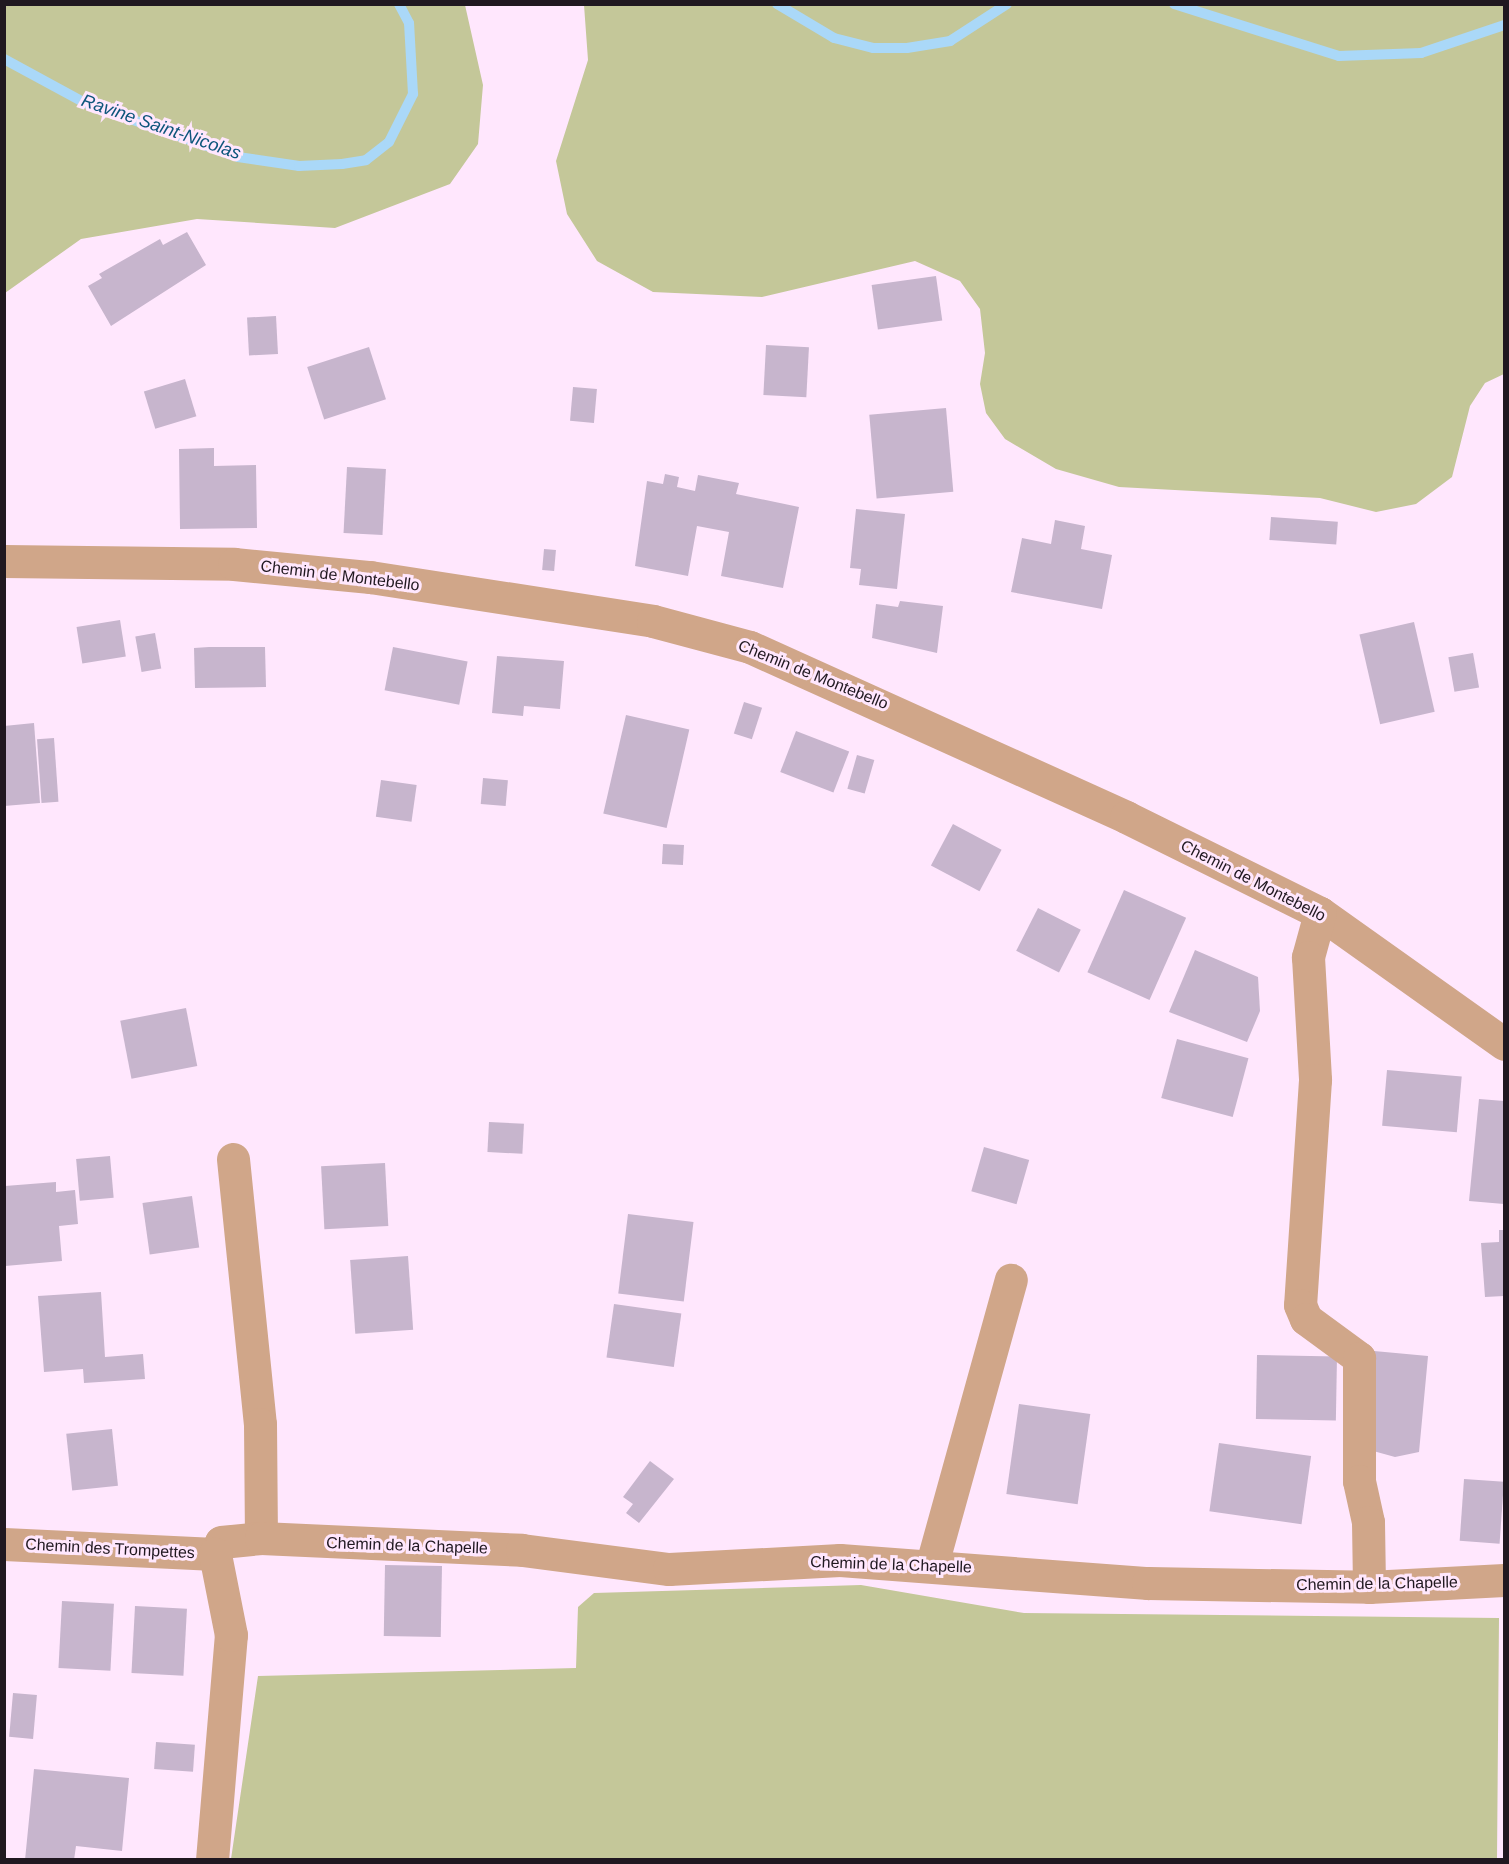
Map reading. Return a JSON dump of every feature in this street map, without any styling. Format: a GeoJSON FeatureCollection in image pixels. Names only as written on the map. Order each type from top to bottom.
{"type":"FeatureCollection","features":[{"type":"Feature","properties":{"kind":"street","name":"Chemin de Montebello"},"geometry":{"type":"LineString","coordinates":[[4,561],[234,564],[370,577],[653,621],[750,647],[1126,817],[1320,913],[1504,1044]]}},
{"type":"Feature","properties":{"kind":"street"},"geometry":{"type":"LineString","coordinates":[[1320,913],[1308,957],[1315,1080],[1300,1305],[1306,1319],[1359,1358],[1359,1480],[1368,1522],[1369,1587]]}},
{"type":"Feature","properties":{"kind":"street"},"geometry":{"type":"LineString","coordinates":[[233,1159],[260,1424],[261,1538]]}},
{"type":"Feature","properties":{"kind":"street"},"geometry":{"type":"LineString","coordinates":[[932,1564],[1011,1280]]}},
{"type":"Feature","properties":{"kind":"street","name":"Chemin de la Chapelle"},"geometry":{"type":"LineString","coordinates":[[215,1554],[221,1542],[261,1538],[522,1550],[669,1569],[840,1560],[932,1564],[1148,1584],[1369,1587],[1504,1580]]}},
{"type":"Feature","properties":{"kind":"street","name":"Chemin des Trompettes"},"geometry":{"type":"LineString","coordinates":[[4,1544],[215,1554]]}},
{"type":"Feature","properties":{"kind":"street"},"geometry":{"type":"LineString","coordinates":[[212,1860],[231,1635],[215,1554]]}},
{"type":"Feature","properties":{"kind":"green space"},"geometry":{"type":"Polygon","coordinates":[[[5,4],[465,5],[483,85],[478,144],[450,184],[335,228],[197,219],[81,239],[5,293],[5,4]]]}},
{"type":"Feature","properties":{"kind":"green space"},"geometry":{"type":"Polygon","coordinates":[[[584,5],[1504,5],[1504,374],[1485,383],[1470,406],[1452,477],[1416,504],[1376,512],[1320,498],[1119,487],[1056,469],[1005,439],[986,413],[980,384],[985,353],[980,309],[960,281],[915,261],[762,297],[653,292],[597,261],[567,214],[556,161],[588,60],[584,5]]]}},
{"type":"Feature","properties":{"kind":"green space"},"geometry":{"type":"Polygon","coordinates":[[[861,1585],[1024,1613],[1499,1618],[1497,1859],[231,1859],[258,1676],[576,1668],[578,1607],[594,1593],[861,1585]]]}},
{"type":"Feature","properties":{"kind":"building"},"geometry":{"type":"Polygon","coordinates":[[[187,232],[206,265],[111,326],[88,286],[102,278],[99,274],[160,239],[163,245],[187,232]]]}},
{"type":"Feature","properties":{"kind":"building"},"geometry":{"type":"Polygon","coordinates":[[[936,276],[942,321],[878,330],[872,285],[936,276]]]}},
{"type":"Feature","properties":{"kind":"building"},"geometry":{"type":"Polygon","coordinates":[[[276,316],[278,354],[249,355],[247,318],[276,316]]]}},
{"type":"Feature","properties":{"kind":"building"},"geometry":{"type":"Polygon","coordinates":[[[766,345],[809,347],[806,397],[763,395],[766,345]]]}},
{"type":"Feature","properties":{"kind":"building"},"geometry":{"type":"Polygon","coordinates":[[[369,347],[386,399],[324,419],[307,367],[369,347]]]}},
{"type":"Feature","properties":{"kind":"building"},"geometry":{"type":"Polygon","coordinates":[[[185,379],[196,416],[155,429],[144,392],[185,379]]]}},
{"type":"Feature","properties":{"kind":"building"},"geometry":{"type":"Polygon","coordinates":[[[573,387],[597,389],[594,423],[570,421],[573,387]]]}},
{"type":"Feature","properties":{"kind":"building"},"geometry":{"type":"Polygon","coordinates":[[[946,408],[953,492],[877,498],[869,415],[946,408]]]}},
{"type":"Feature","properties":{"kind":"building"},"geometry":{"type":"Polygon","coordinates":[[[214,448],[214,466],[256,465],[257,528],[180,529],[179,449],[214,448]]]}},
{"type":"Feature","properties":{"kind":"building"},"geometry":{"type":"Polygon","coordinates":[[[347,467],[386,469],[382,535],[344,533],[347,467]]]}},
{"type":"Feature","properties":{"kind":"building"},"geometry":{"type":"Polygon","coordinates":[[[665,474],[679,477],[677,487],[695,491],[698,475],[739,483],[736,494],[799,507],[783,588],[721,576],[729,532],[697,526],[688,576],[635,566],[647,481],[663,484],[665,474]]]}},
{"type":"Feature","properties":{"kind":"building"},"geometry":{"type":"Polygon","coordinates":[[[856,509],[905,514],[897,589],[859,585],[861,569],[850,568],[856,509]]]}},
{"type":"Feature","properties":{"kind":"building"},"geometry":{"type":"Polygon","coordinates":[[[1271,517],[1338,522],[1336,545],[1269,540],[1271,517]]]}},
{"type":"Feature","properties":{"kind":"building"},"geometry":{"type":"Polygon","coordinates":[[[1055,520],[1085,526],[1081,549],[1112,555],[1102,609],[1011,592],[1022,538],[1051,544],[1055,520]]]}},
{"type":"Feature","properties":{"kind":"building"},"geometry":{"type":"Polygon","coordinates":[[[544,549],[556,550],[554,571],[542,570],[544,549]]]}},
{"type":"Feature","properties":{"kind":"building"},"geometry":{"type":"Polygon","coordinates":[[[900,601],[943,606],[937,653],[872,638],[876,604],[898,607],[900,601]]]}},
{"type":"Feature","properties":{"kind":"building"},"geometry":{"type":"Polygon","coordinates":[[[120,620],[126,657],[82,663],[77,627],[120,620]]]}},
{"type":"Feature","properties":{"kind":"building"},"geometry":{"type":"Polygon","coordinates":[[[1414,622],[1435,712],[1380,724],[1359,635],[1414,622]]]}},
{"type":"Feature","properties":{"kind":"building"},"geometry":{"type":"Polygon","coordinates":[[[155,633],[161,668],[142,672],[135,636],[155,633]]]}},
{"type":"Feature","properties":{"kind":"building"},"geometry":{"type":"Polygon","coordinates":[[[265,647],[266,687],[195,688],[194,648],[265,647]]]}},
{"type":"Feature","properties":{"kind":"building"},"geometry":{"type":"Polygon","coordinates":[[[393,647],[468,662],[459,705],[385,690],[393,647]]]}},
{"type":"Feature","properties":{"kind":"building"},"geometry":{"type":"Polygon","coordinates":[[[1473,653],[1479,687],[1454,692],[1448,657],[1473,653]]]}},
{"type":"Feature","properties":{"kind":"building"},"geometry":{"type":"Polygon","coordinates":[[[497,656],[564,661],[560,709],[524,706],[523,716],[492,713],[497,656]]]}},
{"type":"Feature","properties":{"kind":"building"},"geometry":{"type":"Polygon","coordinates":[[[744,702],[762,708],[752,739],[734,733],[744,702]]]}},
{"type":"Feature","properties":{"kind":"building"},"geometry":{"type":"Polygon","coordinates":[[[626,715],[689,730],[667,828],[603,813],[626,715]]]}},
{"type":"Feature","properties":{"kind":"building"},"geometry":{"type":"Polygon","coordinates":[[[34,723],[40,803],[4,806],[4,726],[34,723]]]}},
{"type":"Feature","properties":{"kind":"building"},"geometry":{"type":"Polygon","coordinates":[[[796,731],[849,751],[833,793],[780,772],[796,731]]]}},
{"type":"Feature","properties":{"kind":"building"},"geometry":{"type":"Polygon","coordinates":[[[54,738],[58,802],[42,803],[37,739],[54,738]]]}},
{"type":"Feature","properties":{"kind":"building"},"geometry":{"type":"Polygon","coordinates":[[[857,755],[874,760],[865,794],[847,789],[857,755]]]}},
{"type":"Feature","properties":{"kind":"building"},"geometry":{"type":"Polygon","coordinates":[[[483,778],[508,780],[506,806],[481,804],[483,778]]]}},
{"type":"Feature","properties":{"kind":"building"},"geometry":{"type":"Polygon","coordinates":[[[381,780],[417,785],[412,822],[376,817],[381,780]]]}},
{"type":"Feature","properties":{"kind":"building"},"geometry":{"type":"Polygon","coordinates":[[[953,824],[1002,850],[979,891],[931,865],[953,824]]]}},
{"type":"Feature","properties":{"kind":"building"},"geometry":{"type":"Polygon","coordinates":[[[663,844],[684,845],[683,865],[662,864],[663,844]]]}},
{"type":"Feature","properties":{"kind":"building"},"geometry":{"type":"Polygon","coordinates":[[[1124,890],[1186,918],[1150,1000],[1087,972],[1124,890]]]}},
{"type":"Feature","properties":{"kind":"building"},"geometry":{"type":"Polygon","coordinates":[[[1038,908],[1081,930],[1059,973],[1016,951],[1038,908]]]}},
{"type":"Feature","properties":{"kind":"building"},"geometry":{"type":"Polygon","coordinates":[[[1195,950],[1258,977],[1260,1011],[1247,1042],[1169,1012],[1195,950]]]}},
{"type":"Feature","properties":{"kind":"building"},"geometry":{"type":"Polygon","coordinates":[[[186,1008],[197,1066],[131,1079],[120,1021],[186,1008]]]}},
{"type":"Feature","properties":{"kind":"building"},"geometry":{"type":"Polygon","coordinates":[[[1177,1039],[1248,1058],[1233,1117],[1161,1098],[1177,1039]]]}},
{"type":"Feature","properties":{"kind":"building"},"geometry":{"type":"Polygon","coordinates":[[[1387,1070],[1462,1077],[1457,1132],[1382,1126],[1387,1070]]]}},
{"type":"Feature","properties":{"kind":"building"},"geometry":{"type":"Polygon","coordinates":[[[1479,1099],[1504,1101],[1504,1204],[1469,1201],[1479,1099]]]}},
{"type":"Feature","properties":{"kind":"building"},"geometry":{"type":"Polygon","coordinates":[[[489,1122],[524,1124],[522,1154],[487,1152],[489,1122]]]}},
{"type":"Feature","properties":{"kind":"building"},"geometry":{"type":"Polygon","coordinates":[[[984,1147],[1029,1160],[1016,1204],[971,1191],[984,1147]]]}},
{"type":"Feature","properties":{"kind":"building"},"geometry":{"type":"Polygon","coordinates":[[[110,1156],[114,1198],[80,1201],[76,1159],[110,1156]]]}},
{"type":"Feature","properties":{"kind":"building"},"geometry":{"type":"Polygon","coordinates":[[[385,1163],[388,1226],[324,1229],[321,1166],[385,1163]]]}},
{"type":"Feature","properties":{"kind":"building"},"geometry":{"type":"Polygon","coordinates":[[[56,1182],[56,1192],[75,1190],[78,1224],[59,1226],[62,1261],[5,1266],[5,1186],[56,1182]]]}},
{"type":"Feature","properties":{"kind":"building"},"geometry":{"type":"Polygon","coordinates":[[[192,1196],[199,1247],[150,1254],[142,1203],[192,1196]]]}},
{"type":"Feature","properties":{"kind":"building"},"geometry":{"type":"Polygon","coordinates":[[[628,1214],[694,1222],[684,1301],[618,1293],[628,1214]]]}},
{"type":"Feature","properties":{"kind":"building"},"geometry":{"type":"Polygon","coordinates":[[[1499,1230],[1504,1230],[1504,1296],[1485,1297],[1481,1243],[1499,1242],[1499,1230]]]}},
{"type":"Feature","properties":{"kind":"building"},"geometry":{"type":"Polygon","coordinates":[[[408,1256],[413,1330],[355,1334],[350,1260],[408,1256]]]}},
{"type":"Feature","properties":{"kind":"building"},"geometry":{"type":"Polygon","coordinates":[[[101,1292],[105,1357],[143,1354],[145,1379],[84,1383],[83,1369],[44,1372],[38,1296],[101,1292]]]}},
{"type":"Feature","properties":{"kind":"building"},"geometry":{"type":"Polygon","coordinates":[[[614,1304],[681,1313],[674,1367],[606,1357],[614,1304]]]}},
{"type":"Feature","properties":{"kind":"building"},"geometry":{"type":"Polygon","coordinates":[[[1374,1351],[1428,1356],[1419,1452],[1395,1457],[1366,1449],[1374,1351]]]}},
{"type":"Feature","properties":{"kind":"building"},"geometry":{"type":"Polygon","coordinates":[[[1257,1355],[1337,1356],[1336,1420],[1256,1419],[1257,1355]]]}},
{"type":"Feature","properties":{"kind":"building"},"geometry":{"type":"Polygon","coordinates":[[[1019,1404],[1090,1414],[1078,1504],[1006,1494],[1019,1404]]]}},
{"type":"Feature","properties":{"kind":"building"},"geometry":{"type":"Polygon","coordinates":[[[112,1429],[118,1486],[72,1490],[66,1434],[112,1429]]]}},
{"type":"Feature","properties":{"kind":"building"},"geometry":{"type":"Polygon","coordinates":[[[1219,1443],[1311,1456],[1301,1524],[1209,1511],[1219,1443]]]}},
{"type":"Feature","properties":{"kind":"building"},"geometry":{"type":"Polygon","coordinates":[[[650,1461],[674,1479],[639,1523],[626,1513],[633,1504],[623,1497],[650,1461]]]}},
{"type":"Feature","properties":{"kind":"building"},"geometry":{"type":"Polygon","coordinates":[[[1464,1479],[1504,1482],[1500,1544],[1460,1541],[1464,1479]]]}},
{"type":"Feature","properties":{"kind":"building"},"geometry":{"type":"Polygon","coordinates":[[[385,1565],[442,1566],[441,1637],[384,1636],[385,1565]]]}},
{"type":"Feature","properties":{"kind":"building"},"geometry":{"type":"Polygon","coordinates":[[[62,1601],[114,1604],[110,1671],[58,1668],[62,1601]]]}},
{"type":"Feature","properties":{"kind":"building"},"geometry":{"type":"Polygon","coordinates":[[[135,1606],[187,1609],[183,1676],[131,1673],[135,1606]]]}},
{"type":"Feature","properties":{"kind":"building"},"geometry":{"type":"Polygon","coordinates":[[[13,1693],[37,1695],[33,1739],[9,1737],[13,1693]]]}},
{"type":"Feature","properties":{"kind":"building"},"geometry":{"type":"Polygon","coordinates":[[[156,1742],[195,1745],[193,1772],[154,1769],[156,1742]]]}},
{"type":"Feature","properties":{"kind":"building"},"geometry":{"type":"Polygon","coordinates":[[[34,1769],[129,1778],[122,1851],[76,1846],[74,1860],[25,1860],[34,1769]]]}},
{"type":"Feature","properties":{"kind":"waterway","name":"Ravine Saint-Nicolas"},"geometry":{"type":"LineString","coordinates":[[4,59],[85,103],[238,157],[299,166],[342,164],[366,160],[389,142],[413,94],[409,23],[399,4]]}},
{"type":"Feature","properties":{"kind":"waterway","name":"Ravine Saint-Nicolas"},"geometry":{"type":"LineString","coordinates":[[777,4],[834,38],[873,48],[907,48],[950,41],[1007,4]]}},
{"type":"Feature","properties":{"kind":"waterway","name":"Ravine Saint-Nicolas"},"geometry":{"type":"LineString","coordinates":[[1174,4],[1339,56],[1421,53],[1504,25]]}}]}
